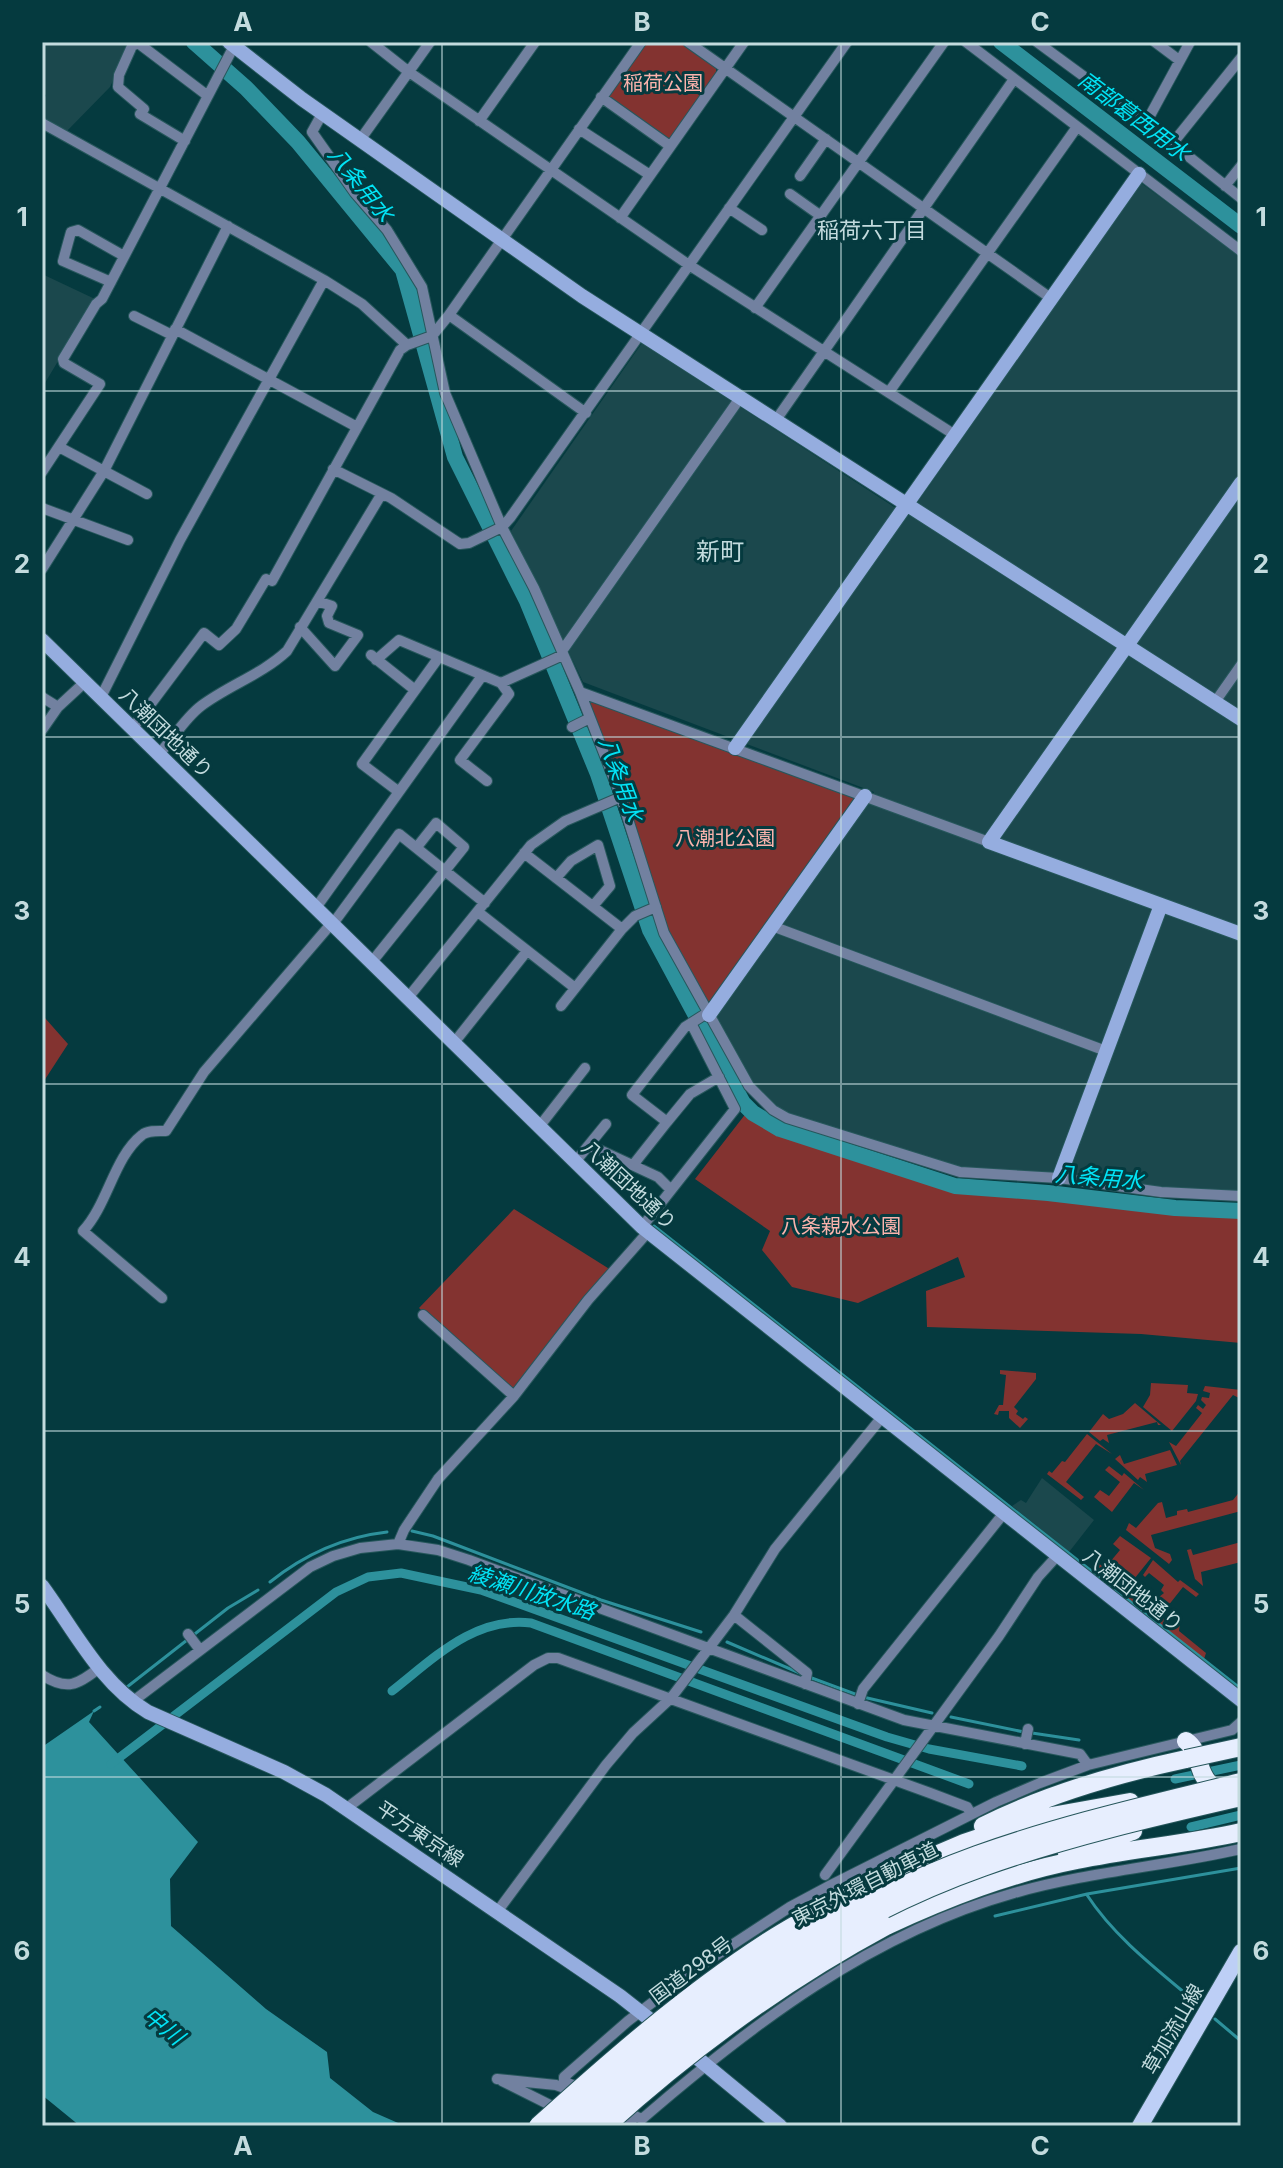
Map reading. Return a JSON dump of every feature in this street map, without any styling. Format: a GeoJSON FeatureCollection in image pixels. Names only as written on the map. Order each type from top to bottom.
{"type":"FeatureCollection","features":[{"type":"Feature","properties":{"kind":"highway","name":"国道298号"},"geometry":{"type":"LineString","coordinates":[[538,2126],[623,2051],[721,1974],[769,1941],[863,1888],[1037,1801],[1186,1750],[1241,1747]]}},
{"type":"Feature","properties":{"kind":"highway"},"geometry":{"type":"LineString","coordinates":[[1186,1750],[1196,1750],[1202,1774],[1209,1783]]}},
{"type":"Feature","properties":{"kind":"highway","name":"国道298号"},"geometry":{"type":"LineString","coordinates":[[889,1875],[964,1843],[1035,1819],[1120,1804],[1241,1775]]}},
{"type":"Feature","properties":{"kind":"highway","name":"東京外環自動車道"},"geometry":{"type":"LineString","coordinates":[[561,2126],[635,2060],[728,1987],[779,1953],[869,1902],[975,1855],[1017,1841],[1241,1782]]}},
{"type":"Feature","properties":{"kind":"highway","name":"東京外環自動車道"},"geometry":{"type":"LineString","coordinates":[[581,2126],[724,2007],[773,1973],[874,1915],[982,1868],[1068,1840],[1241,1797]]}},
{"type":"Feature","properties":{"kind":"highway"},"geometry":{"type":"LineString","coordinates":[[606,2126],[699,2047],[759,2002],[886,1926],[1016,1870],[1126,1832],[1241,1804]]}},
{"type":"Feature","properties":{"kind":"highway"},"geometry":{"type":"LineString","coordinates":[[964,1892],[1078,1860],[1241,1832]]}},
{"type":"Feature","properties":{"kind":"main road","name":"草加流山線"},"geometry":{"type":"LineString","coordinates":[[1140,2126],[1241,1952]]}},
{"type":"Feature","properties":{"kind":"street"},"geometry":{"type":"LineString","coordinates":[[371,42],[550,171],[689,265],[955,435]]}},
{"type":"Feature","properties":{"kind":"street"},"geometry":{"type":"LineString","coordinates":[[360,140],[430,42]]}},
{"type":"Feature","properties":{"kind":"street"},"geometry":{"type":"LineString","coordinates":[[479,121],[535,42]]}},
{"type":"Feature","properties":{"kind":"street"},"geometry":{"type":"LineString","coordinates":[[132,729],[204,633],[219,645],[236,629],[269,580],[400,350],[432,336],[449,315],[641,42]]}},
{"type":"Feature","properties":{"kind":"street"},"geometry":{"type":"LineString","coordinates":[[688,42],[1052,299]]}},
{"type":"Feature","properties":{"kind":"street"},"geometry":{"type":"LineString","coordinates":[[620,218],[744,42]]}},
{"type":"Feature","properties":{"kind":"street"},"geometry":{"type":"LineString","coordinates":[[333,469],[391,498],[460,544],[469,543],[502,527],[847,42]]}},
{"type":"Feature","properties":{"kind":"street"},"geometry":{"type":"LineString","coordinates":[[755,308],[944,42]]}},
{"type":"Feature","properties":{"kind":"street"},"geometry":{"type":"LineString","coordinates":[[966,42],[1241,251]]}},
{"type":"Feature","properties":{"kind":"street"},"geometry":{"type":"LineString","coordinates":[[1037,42],[1241,198]]}},
{"type":"Feature","properties":{"kind":"street"},"geometry":{"type":"LineString","coordinates":[[1155,42],[1179,60]]}},
{"type":"Feature","properties":{"kind":"street"},"geometry":{"type":"LineString","coordinates":[[1146,123],[1190,42]]}},
{"type":"Feature","properties":{"kind":"street"},"geometry":{"type":"LineString","coordinates":[[185,141],[140,114],[144,109],[118,87],[119,75],[132,46],[138,43],[208,96]]}},
{"type":"Feature","properties":{"kind":"street"},"geometry":{"type":"LineString","coordinates":[[42,472],[100,384],[64,363],[63,359],[111,282],[232,44],[322,114],[642,334],[1241,719]]}},
{"type":"Feature","properties":{"kind":"street"},"geometry":{"type":"LineString","coordinates":[[1172,144],[1241,58]]}},
{"type":"Feature","properties":{"kind":"street"},"geometry":{"type":"LineString","coordinates":[[776,420],[1014,79]]}},
{"type":"Feature","properties":{"kind":"street"},"geometry":{"type":"LineString","coordinates":[[601,97],[670,146]]}},
{"type":"Feature","properties":{"kind":"street"},"geometry":{"type":"LineString","coordinates":[[322,114],[312,132],[355,193],[387,230],[422,287],[445,393],[502,527],[534,588],[580,692],[587,720],[618,798],[664,933],[749,1086],[773,1110],[787,1118],[960,1172],[1059,1178],[1161,1192],[1241,1196]]}},
{"type":"Feature","properties":{"kind":"street"},"geometry":{"type":"LineString","coordinates":[[42,123],[324,280],[362,304],[407,345]]}},
{"type":"Feature","properties":{"kind":"street"},"geometry":{"type":"LineString","coordinates":[[889,392],[1077,127]]}},
{"type":"Feature","properties":{"kind":"street"},"geometry":{"type":"LineString","coordinates":[[579,129],[650,175]]}},
{"type":"Feature","properties":{"kind":"street"},"geometry":{"type":"LineString","coordinates":[[800,176],[826,139]]}},
{"type":"Feature","properties":{"kind":"street"},"geometry":{"type":"LineString","coordinates":[[1225,186],[1241,166]]}},
{"type":"Feature","properties":{"kind":"street"},"geometry":{"type":"LineString","coordinates":[[735,748],[1139,174]]}},
{"type":"Feature","properties":{"kind":"street"},"geometry":{"type":"LineString","coordinates":[[790,194],[821,216]]}},
{"type":"Feature","properties":{"kind":"street"},"geometry":{"type":"LineString","coordinates":[[729,208],[762,230]]}},
{"type":"Feature","properties":{"kind":"street"},"geometry":{"type":"LineString","coordinates":[[42,569],[104,471],[228,226]]}},
{"type":"Feature","properties":{"kind":"street"},"geometry":{"type":"LineString","coordinates":[[111,282],[63,261],[71,232],[78,230],[124,256]]}},
{"type":"Feature","properties":{"kind":"street"},"geometry":{"type":"LineString","coordinates":[[101,697],[180,540],[324,280]]}},
{"type":"Feature","properties":{"kind":"street"},"geometry":{"type":"LineString","coordinates":[[449,315],[586,413]]}},
{"type":"Feature","properties":{"kind":"street"},"geometry":{"type":"LineString","coordinates":[[134,316],[270,378],[357,427]]}},
{"type":"Feature","properties":{"kind":"street"},"geometry":{"type":"LineString","coordinates":[[501,683],[561,654],[740,398]]}},
{"type":"Feature","properties":{"kind":"street"},"geometry":{"type":"LineString","coordinates":[[42,449],[104,471],[147,494]]}},
{"type":"Feature","properties":{"kind":"street"},"geometry":{"type":"LineString","coordinates":[[989,842],[1241,483]]}},
{"type":"Feature","properties":{"kind":"street"},"geometry":{"type":"LineString","coordinates":[[159,754],[176,736],[187,717],[226,689],[269,667],[287,651],[381,495]]}},
{"type":"Feature","properties":{"kind":"street"},"geometry":{"type":"LineString","coordinates":[[42,508],[128,540]]}},
{"type":"Feature","properties":{"kind":"street"},"geometry":{"type":"LineString","coordinates":[[300,627],[335,666],[358,635],[329,623],[327,616],[332,606],[317,601]]}},
{"type":"Feature","properties":{"kind":"street","name":"八潮団地通り"},"geometry":{"type":"LineString","coordinates":[[42,640],[645,1230],[1241,1700]]}},
{"type":"Feature","properties":{"kind":"street"},"geometry":{"type":"LineString","coordinates":[[415,690],[374,658],[399,640],[501,683],[509,694],[460,760],[487,781]]}},
{"type":"Feature","properties":{"kind":"street"},"geometry":{"type":"LineString","coordinates":[[399,792],[362,764],[439,657]]}},
{"type":"Feature","properties":{"kind":"street"},"geometry":{"type":"LineString","coordinates":[[1215,702],[1241,665]]}},
{"type":"Feature","properties":{"kind":"street"},"geometry":{"type":"LineString","coordinates":[[315,909],[482,676]]}},
{"type":"Feature","properties":{"kind":"street"},"geometry":{"type":"LineString","coordinates":[[42,730],[58,707],[85,682]]}},
{"type":"Feature","properties":{"kind":"street"},"geometry":{"type":"LineString","coordinates":[[580,692],[1241,934]]}},
{"type":"Feature","properties":{"kind":"street"},"geometry":{"type":"LineString","coordinates":[[42,697],[58,707]]}},
{"type":"Feature","properties":{"kind":"street"},"geometry":{"type":"LineString","coordinates":[[572,727],[587,720]]}},
{"type":"Feature","properties":{"kind":"street"},"geometry":{"type":"LineString","coordinates":[[667,1122],[632,1095],[692,1022],[708,1014],[865,796]]}},
{"type":"Feature","properties":{"kind":"street"},"geometry":{"type":"LineString","coordinates":[[407,999],[524,853],[552,829],[618,798]]}},
{"type":"Feature","properties":{"kind":"street"},"geometry":{"type":"LineString","coordinates":[[371,963],[464,847],[436,823],[417,847]]}},
{"type":"Feature","properties":{"kind":"street"},"geometry":{"type":"LineString","coordinates":[[162,1298],[83,1231],[93,1220],[129,1150],[142,1135],[166,1131],[204,1072],[331,925],[399,834],[445,871],[527,951],[575,988]]}},
{"type":"Feature","properties":{"kind":"street"},"geometry":{"type":"LineString","coordinates":[[556,878],[571,861],[598,845],[610,886],[593,906]]}},
{"type":"Feature","properties":{"kind":"street"},"geometry":{"type":"LineString","coordinates":[[524,853],[622,929]]}},
{"type":"Feature","properties":{"kind":"street"},"geometry":{"type":"LineString","coordinates":[[1059,1178],[1161,905]]}},
{"type":"Feature","properties":{"kind":"street"},"geometry":{"type":"LineString","coordinates":[[561,1006],[622,929],[635,916],[656,907]]}},
{"type":"Feature","properties":{"kind":"street"},"geometry":{"type":"LineString","coordinates":[[772,926],[1106,1051]]}},
{"type":"Feature","properties":{"kind":"street"},"geometry":{"type":"LineString","coordinates":[[453,1044],[527,951]]}},
{"type":"Feature","properties":{"kind":"street"},"geometry":{"type":"LineString","coordinates":[[398,1544],[409,1521],[438,1479],[514,1396],[645,1230],[671,1190],[735,1109],[692,1022]]}},
{"type":"Feature","properties":{"kind":"street"},"geometry":{"type":"LineString","coordinates":[[539,1127],[585,1068]]}},
{"type":"Feature","properties":{"kind":"street"},"geometry":{"type":"LineString","coordinates":[[633,1165],[690,1094],[719,1077]]}},
{"type":"Feature","properties":{"kind":"street"},"geometry":{"type":"LineString","coordinates":[[575,1162],[606,1124]]}},
{"type":"Feature","properties":{"kind":"street"},"geometry":{"type":"LineString","coordinates":[[589,1145],[658,1177],[671,1190]]}},
{"type":"Feature","properties":{"kind":"street"},"geometry":{"type":"LineString","coordinates":[[423,1315],[514,1396]]}},
{"type":"Feature","properties":{"kind":"street"},"geometry":{"type":"LineString","coordinates":[[497,1912],[606,1765],[633,1733],[671,1698],[677,1686],[734,1615],[775,1549],[882,1417]]}},
{"type":"Feature","properties":{"kind":"street"},"geometry":{"type":"LineString","coordinates":[[860,1699],[1004,1513]]}},
{"type":"Feature","properties":{"kind":"street"},"geometry":{"type":"LineString","coordinates":[[132,1702],[310,1567],[360,1548],[398,1544],[438,1550],[550,1583],[704,1653],[806,1679],[932,1727],[1027,1735],[1080,1754],[1088,1765]]}},
{"type":"Feature","properties":{"kind":"street"},"geometry":{"type":"LineString","coordinates":[[825,1875],[999,1636],[1038,1577],[1057,1556]]}},
{"type":"Feature","properties":{"kind":"street","name":"平方東京線"},"geometry":{"type":"LineString","coordinates":[[42,1586],[109,1682],[132,1702],[184,1729],[284,1772],[347,1808],[640,2012],[780,2126]]}},
{"type":"Feature","properties":{"kind":"street"},"geometry":{"type":"LineString","coordinates":[[734,1615],[806,1679]]}},
{"type":"Feature","properties":{"kind":"street"},"geometry":{"type":"LineString","coordinates":[[188,1634],[200,1650]]}},
{"type":"Feature","properties":{"kind":"street"},"geometry":{"type":"LineString","coordinates":[[347,1808],[534,1665],[548,1658],[573,1661],[967,1807],[971,1814]]}},
{"type":"Feature","properties":{"kind":"street"},"geometry":{"type":"LineString","coordinates":[[42,1675],[61,1684],[75,1685],[99,1668]]}},
{"type":"Feature","properties":{"kind":"street"},"geometry":{"type":"LineString","coordinates":[[1241,1722],[1232,1730],[1186,1750],[1088,1765],[1040,1783],[971,1814],[790,1907],[703,1964],[640,2012],[564,2077],[564,2081],[642,2119],[705,2064],[792,2000],[882,1947],[946,1917],[1058,1881],[1241,1849]]}},
{"type":"Feature","properties":{"kind":"street"},"geometry":{"type":"LineString","coordinates":[[591,2126],[497,2079],[556,2085],[604,2100],[633,2126]]}},
{"type":"Feature","properties":{"kind":"shaded area"},"geometry":{"type":"Polygon","coordinates":[[[42,42],[131,42],[110,87],[67,131],[42,118],[46,95],[42,93],[42,42]]]}},
{"type":"Feature","properties":{"kind":"shaded area"},"geometry":{"type":"Polygon","coordinates":[[[1141,183],[1241,257],[1241,1193],[961,1168],[795,1119],[778,1109],[748,1079],[713,1016],[874,792],[583,682],[511,531],[642,343],[908,516],[1141,183]]]}},
{"type":"Feature","properties":{"kind":"shaded area"},"geometry":{"type":"Polygon","coordinates":[[[42,274],[95,299],[42,388],[42,274]]]}},
{"type":"Feature","properties":{"kind":"shaded area"},"geometry":{"type":"Polygon","coordinates":[[[1042,1478],[1094,1520],[1069,1552],[1012,1506],[1021,1500],[1026,1503],[1042,1478]]]}},
{"type":"Feature","properties":{"kind":"green space","name":"稲荷公園"},"geometry":{"type":"Polygon","coordinates":[[[645,42],[680,42],[716,67],[716,72],[671,138],[667,139],[610,98],[609,94],[645,42]]]}},
{"type":"Feature","properties":{"kind":"green space","name":"八潮北公園"},"geometry":{"type":"Polygon","coordinates":[[[585,698],[862,796],[709,1009],[667,930],[585,698]]]}},
{"type":"Feature","properties":{"kind":"green space"},"geometry":{"type":"Polygon","coordinates":[[[45,1018],[68,1044],[42,1084],[42,1021],[45,1018]]]}},
{"type":"Feature","properties":{"kind":"green space","name":"八条親水公園"},"geometry":{"type":"Polygon","coordinates":[[[747,1112],[779,1132],[964,1189],[1173,1213],[1241,1215],[1241,1343],[1141,1334],[927,1327],[926,1291],[965,1277],[958,1257],[858,1303],[792,1287],[762,1250],[770,1231],[695,1179],[747,1112]]]}},
{"type":"Feature","properties":{"kind":"green space"},"geometry":{"type":"Polygon","coordinates":[[[514,1209],[611,1270],[514,1393],[419,1308],[514,1209]]]}},
{"type":"Feature","properties":{"kind":"green space"},"geometry":{"type":"Polygon","coordinates":[[[1000,1370],[1036,1373],[1036,1379],[1014,1407],[1018,1411],[1016,1414],[1028,1419],[1020,1428],[1009,1418],[1009,1411],[994,1414],[999,1405],[1003,1405],[1006,1375],[1000,1374],[1000,1370]]]}},
{"type":"Feature","properties":{"kind":"green space"},"geometry":{"type":"Polygon","coordinates":[[[1151,1383],[1188,1385],[1187,1393],[1198,1394],[1172,1431],[1143,1407],[1150,1395],[1151,1383]]]}},
{"type":"Feature","properties":{"kind":"green space"},"geometry":{"type":"Polygon","coordinates":[[[1205,1386],[1241,1390],[1241,1396],[1233,1395],[1180,1461],[1181,1465],[1169,1442],[1176,1446],[1202,1413],[1196,1408],[1198,1405],[1203,1409],[1206,1405],[1202,1397],[1209,1398],[1210,1393],[1203,1391],[1205,1386]]]}},
{"type":"Feature","properties":{"kind":"green space"},"geometry":{"type":"Polygon","coordinates":[[[1135,1403],[1161,1425],[1157,1422],[1107,1435],[1109,1443],[1103,1439],[1100,1441],[1089,1432],[1103,1414],[1109,1419],[1123,1414],[1135,1403]]]}},
{"type":"Feature","properties":{"kind":"green space"},"geometry":{"type":"Polygon","coordinates":[[[1087,1434],[1112,1454],[1096,1444],[1066,1482],[1084,1497],[1081,1500],[1047,1474],[1049,1471],[1052,1473],[1062,1461],[1065,1462],[1087,1434]]]}},
{"type":"Feature","properties":{"kind":"green space"},"geometry":{"type":"Polygon","coordinates":[[[1170,1450],[1177,1465],[1145,1474],[1147,1482],[1140,1477],[1138,1480],[1115,1459],[1120,1455],[1124,1464],[1170,1450]]]}},
{"type":"Feature","properties":{"kind":"green space"},"geometry":{"type":"Polygon","coordinates":[[[1109,1466],[1122,1476],[1124,1473],[1144,1490],[1134,1483],[1112,1512],[1094,1497],[1100,1490],[1109,1496],[1120,1482],[1105,1470],[1109,1466]]]}},
{"type":"Feature","properties":{"kind":"green space"},"geometry":{"type":"Polygon","coordinates":[[[1241,1490],[1241,1511],[1151,1535],[1155,1548],[1170,1554],[1172,1560],[1169,1564],[1126,1530],[1129,1523],[1136,1528],[1158,1503],[1162,1502],[1166,1518],[1177,1515],[1177,1511],[1187,1509],[1188,1512],[1233,1500],[1241,1490]]]}},
{"type":"Feature","properties":{"kind":"green space"},"geometry":{"type":"Polygon","coordinates":[[[1120,1536],[1151,1558],[1122,1594],[1094,1572],[1098,1563],[1105,1568],[1120,1550],[1113,1544],[1120,1536]]]}},
{"type":"Feature","properties":{"kind":"green space"},"geometry":{"type":"Polygon","coordinates":[[[1241,1542],[1241,1562],[1201,1572],[1203,1586],[1195,1579],[1187,1550],[1191,1549],[1193,1555],[1241,1542]]]}},
{"type":"Feature","properties":{"kind":"green space"},"geometry":{"type":"Polygon","coordinates":[[[1153,1560],[1178,1582],[1180,1580],[1199,1594],[1196,1597],[1183,1587],[1160,1616],[1175,1628],[1180,1624],[1179,1631],[1206,1653],[1204,1659],[1128,1599],[1130,1595],[1139,1598],[1143,1592],[1154,1601],[1164,1593],[1161,1590],[1164,1585],[1149,1573],[1145,1577],[1143,1575],[1153,1560]]]}},
{"type":"Feature","properties":{"kind":"water","name":"中川"},"geometry":{"type":"Polygon","coordinates":[[[94,1711],[89,1722],[198,1842],[170,1879],[171,1926],[266,2009],[327,2052],[330,2078],[373,2112],[405,2126],[80,2126],[42,2095],[42,1747],[94,1711]]]}},
{"type":"Feature","properties":{"kind":"waterway","name":"八条用水"},"geometry":{"type":"LineString","coordinates":[[194,42],[246,88],[298,142],[403,270],[455,457],[527,601],[598,774],[650,930],[743,1103],[753,1113],[780,1129],[955,1186],[1175,1208],[1241,1211]]}},
{"type":"Feature","properties":{"kind":"waterway","name":"南部葛西用水"},"geometry":{"type":"LineString","coordinates":[[1001,42],[1241,226]]}},
{"type":"Feature","properties":{"kind":"waterway"},"geometry":{"type":"LineString","coordinates":[[654,1226],[1241,1689]]}},
{"type":"Feature","properties":{"kind":"waterway"},"geometry":{"type":"LineString","coordinates":[[412,1531],[433,1536],[601,1600],[701,1632]]}},
{"type":"Feature","properties":{"kind":"waterway"},"geometry":{"type":"LineString","coordinates":[[270,1582],[325,1548],[387,1532]]}},
{"type":"Feature","properties":{"kind":"waterway","name":"綾瀬川放水路"},"geometry":{"type":"LineString","coordinates":[[111,1764],[336,1592],[368,1577],[401,1573],[481,1590],[887,1737],[929,1749],[1022,1766]]}},
{"type":"Feature","properties":{"kind":"waterway"},"geometry":{"type":"LineString","coordinates":[[127,1687],[228,1608],[258,1590]]}},
{"type":"Feature","properties":{"kind":"waterway","name":"綾瀬川放水路"},"geometry":{"type":"LineString","coordinates":[[392,1691],[440,1653],[473,1633],[492,1626],[531,1623],[969,1784]]}},
{"type":"Feature","properties":{"kind":"waterway"},"geometry":{"type":"LineString","coordinates":[[727,1642],[802,1674]]}},
{"type":"Feature","properties":{"kind":"waterway"},"geometry":{"type":"LineString","coordinates":[[809,1677],[863,1697],[932,1713]]}},
{"type":"Feature","properties":{"kind":"waterway"},"geometry":{"type":"LineString","coordinates":[[94,1711],[100,1707]]}},
{"type":"Feature","properties":{"kind":"waterway"},"geometry":{"type":"LineString","coordinates":[[951,1717],[1024,1732]]}},
{"type":"Feature","properties":{"kind":"waterway"},"geometry":{"type":"LineString","coordinates":[[1032,1733],[1079,1740]]}},
{"type":"Feature","properties":{"kind":"waterway","name":"綾瀬川放水路"},"geometry":{"type":"LineString","coordinates":[[1175,1779],[1241,1765]]}},
{"type":"Feature","properties":{"kind":"waterway","name":"綾瀬川放水路"},"geometry":{"type":"LineString","coordinates":[[1191,1827],[1241,1815]]}},
{"type":"Feature","properties":{"kind":"waterway"},"geometry":{"type":"LineString","coordinates":[[995,1916],[1087,1894],[1241,1868]]}},
{"type":"Feature","properties":{"kind":"waterway"},"geometry":{"type":"LineString","coordinates":[[1087,1895],[1124,1940],[1198,2004]]}},
{"type":"Feature","properties":{"kind":"waterway"},"geometry":{"type":"LineString","coordinates":[[1215,2019],[1241,2041]]}},
{"type":"Feature","properties":{"kind":"district","name":"稲荷六丁目"},"geometry":{"type":"Point","coordinates":[872,230]}},
{"type":"Feature","properties":{"kind":"district","name":"新町"},"geometry":{"type":"Point","coordinates":[720,551]}}]}
